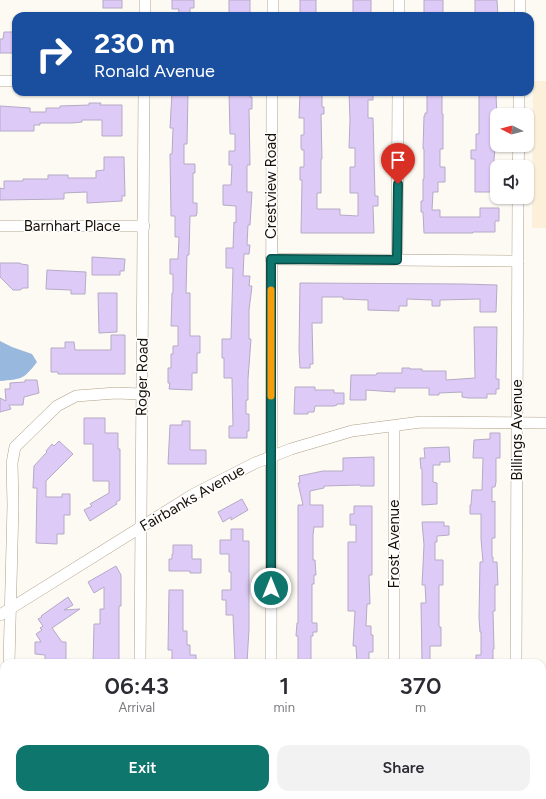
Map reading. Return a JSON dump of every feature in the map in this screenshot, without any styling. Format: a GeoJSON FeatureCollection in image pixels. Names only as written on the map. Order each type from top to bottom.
{"type":"FeatureCollection","features":[{"type":"Feature","properties":{"kind":"street"},"geometry":{"type":"LineString","coordinates":[[145,0],[145,12]]}},
{"type":"Feature","properties":{"kind":"street"},"geometry":{"type":"LineString","coordinates":[[273,0],[273,12]]}},
{"type":"Feature","properties":{"kind":"street"},"geometry":{"type":"LineString","coordinates":[[399,0],[399,12]]}},
{"type":"Feature","properties":{"kind":"street"},"geometry":{"type":"LineString","coordinates":[[520,0],[520,12]]}},
{"type":"Feature","properties":{"kind":"street"},"geometry":{"type":"LineString","coordinates":[[0,81],[12,81]]}},
{"type":"Feature","properties":{"kind":"street","name":"Roger Road"},"geometry":{"type":"LineString","coordinates":[[140,659],[144,96]]}},
{"type":"Feature","properties":{"kind":"street","name":"Crestview Road"},"geometry":{"type":"LineString","coordinates":[[271,659],[272,96]]}},
{"type":"Feature","properties":{"kind":"street"},"geometry":{"type":"LineString","coordinates":[[397,260],[398,96]]}},
{"type":"Feature","properties":{"kind":"street"},"geometry":{"type":"LineString","coordinates":[[519,96],[519,108]]}},
{"type":"Feature","properties":{"kind":"street","name":"Billings Avenue"},"geometry":{"type":"LineString","coordinates":[[516,659],[518,204]]}},
{"type":"Feature","properties":{"kind":"street","name":"Barnhart Place"},"geometry":{"type":"LineString","coordinates":[[0,226],[144,226]]}},
{"type":"Feature","properties":{"kind":"street"},"geometry":{"type":"LineString","coordinates":[[271,259],[518,261]]}},
{"type":"Feature","properties":{"kind":"street"},"geometry":{"type":"LineString","coordinates":[[9,659],[5,612],[13,505],[12,463],[15,447],[57,406],[76,396],[116,393],[141,394]]}},
{"type":"Feature","properties":{"kind":"street","name":"Fairbanks Avenue"},"geometry":{"type":"LineString","coordinates":[[5,612],[194,494],[255,463],[291,449],[352,431],[421,422],[546,423]]}},
{"type":"Feature","properties":{"kind":"street","name":"Frost Avenue"},"geometry":{"type":"LineString","coordinates":[[394,426],[394,659]]}},
{"type":"Feature","properties":{"kind":"shaded area"},"geometry":{"type":"Polygon","coordinates":[[[534,81],[546,81],[546,228],[532,228],[532,204],[534,204],[534,160],[532,160],[533,152],[534,152],[534,81]]]}},
{"type":"Feature","properties":{"kind":"water"},"geometry":{"type":"Polygon","coordinates":[[[0,341],[32,354],[37,362],[22,378],[0,381],[0,341]]]}},
{"type":"Feature","properties":{"kind":"building"},"geometry":{"type":"Polygon","coordinates":[[[103,0],[122,0],[122,8],[103,8],[103,0]]]}},
{"type":"Feature","properties":{"kind":"building"},"geometry":{"type":"Polygon","coordinates":[[[172,0],[194,0],[194,8],[190,8],[190,12],[179,12],[179,9],[172,9],[172,0]]]}},
{"type":"Feature","properties":{"kind":"building"},"geometry":{"type":"Polygon","coordinates":[[[229,0],[250,0],[250,12],[229,12],[229,0]]]}},
{"type":"Feature","properties":{"kind":"building"},"geometry":{"type":"Polygon","coordinates":[[[300,0],[316,0],[316,12],[300,12],[300,0]]]}},
{"type":"Feature","properties":{"kind":"building"},"geometry":{"type":"Polygon","coordinates":[[[353,0],[371,0],[371,12],[353,12],[353,0]]]}},
{"type":"Feature","properties":{"kind":"building"},"geometry":{"type":"Polygon","coordinates":[[[424,0],[443,0],[443,12],[424,12],[424,0]]]}},
{"type":"Feature","properties":{"kind":"building"},"geometry":{"type":"Polygon","coordinates":[[[475,0],[497,0],[498,12],[475,12],[475,0]]]}},
{"type":"Feature","properties":{"kind":"building"},"geometry":{"type":"Polygon","coordinates":[[[4,32],[12,32],[12,53],[0,53],[0,39],[3,39],[4,32]]]}},
{"type":"Feature","properties":{"kind":"building"},"geometry":{"type":"Polygon","coordinates":[[[172,96],[188,96],[187,144],[184,144],[184,164],[195,164],[195,173],[193,173],[193,203],[197,203],[197,213],[196,216],[190,216],[186,293],[190,293],[190,336],[200,336],[200,353],[197,353],[197,373],[192,373],[192,390],[169,389],[170,383],[168,383],[168,368],[171,368],[171,354],[173,354],[173,346],[178,346],[178,326],[171,326],[173,274],[170,274],[170,259],[178,259],[179,237],[175,237],[175,216],[171,216],[170,154],[172,154],[173,128],[170,128],[172,96]]]}},
{"type":"Feature","properties":{"kind":"building"},"geometry":{"type":"Polygon","coordinates":[[[229,96],[252,97],[252,109],[249,109],[250,165],[247,165],[247,192],[252,192],[247,245],[250,245],[249,254],[244,254],[243,276],[250,276],[249,286],[252,286],[249,310],[249,339],[251,339],[248,400],[246,400],[246,414],[249,414],[249,431],[247,431],[247,438],[229,438],[229,426],[233,426],[232,378],[224,378],[224,358],[222,358],[222,339],[231,339],[233,268],[226,268],[226,248],[233,248],[234,222],[236,223],[236,206],[223,205],[223,185],[231,185],[232,165],[229,165],[229,151],[235,151],[235,134],[230,134],[229,96]]]}},
{"type":"Feature","properties":{"kind":"building"},"geometry":{"type":"Polygon","coordinates":[[[300,96],[322,96],[322,107],[324,107],[324,114],[321,114],[321,193],[317,193],[317,209],[340,209],[340,215],[358,216],[358,193],[350,193],[350,167],[355,167],[355,148],[349,148],[349,96],[373,96],[373,100],[368,100],[368,118],[373,118],[375,196],[378,196],[378,206],[373,206],[374,233],[301,233],[302,180],[300,180],[300,167],[304,167],[304,150],[301,148],[301,135],[304,135],[304,118],[299,118],[300,96]]]}},
{"type":"Feature","properties":{"kind":"building"},"geometry":{"type":"Polygon","coordinates":[[[427,96],[442,96],[443,149],[440,149],[440,167],[445,167],[445,182],[438,182],[438,192],[433,192],[432,210],[440,210],[440,217],[480,217],[480,208],[499,208],[499,221],[495,221],[495,232],[424,233],[421,201],[423,201],[424,179],[424,116],[425,113],[427,113],[427,96]]]}},
{"type":"Feature","properties":{"kind":"building"},"geometry":{"type":"Polygon","coordinates":[[[479,96],[496,96],[497,108],[490,108],[490,152],[495,152],[494,160],[490,160],[490,192],[475,192],[475,159],[471,159],[471,150],[476,150],[476,134],[479,134],[479,96]]]}},
{"type":"Feature","properties":{"kind":"building"},"geometry":{"type":"Polygon","coordinates":[[[89,103],[101,103],[100,105],[122,105],[122,136],[102,136],[102,120],[82,120],[82,122],[72,123],[40,123],[40,125],[34,125],[34,131],[0,131],[0,106],[30,108],[30,112],[46,112],[46,108],[89,105],[89,103]]]}},
{"type":"Feature","properties":{"kind":"building"},"geometry":{"type":"Polygon","coordinates":[[[104,157],[124,157],[125,196],[122,196],[122,201],[87,203],[87,192],[64,193],[64,199],[0,200],[0,188],[4,189],[4,181],[48,179],[48,175],[68,175],[68,178],[96,178],[96,171],[104,170],[104,157]]]}},
{"type":"Feature","properties":{"kind":"building"},"geometry":{"type":"Polygon","coordinates":[[[92,257],[125,259],[124,271],[120,271],[120,275],[92,275],[92,257]]]}},
{"type":"Feature","properties":{"kind":"building"},"geometry":{"type":"Polygon","coordinates":[[[0,263],[20,263],[28,265],[28,288],[13,290],[0,277],[0,263]]]}},
{"type":"Feature","properties":{"kind":"building"},"geometry":{"type":"Polygon","coordinates":[[[47,270],[86,272],[85,294],[71,294],[71,290],[46,289],[47,270]]]}},
{"type":"Feature","properties":{"kind":"building"},"geometry":{"type":"Polygon","coordinates":[[[300,283],[497,285],[496,312],[480,312],[480,299],[440,300],[440,306],[432,306],[432,300],[407,299],[407,306],[399,306],[399,311],[368,310],[368,300],[343,299],[343,297],[322,297],[322,323],[312,323],[313,364],[310,364],[310,368],[300,368],[300,283]]]}},
{"type":"Feature","properties":{"kind":"building"},"geometry":{"type":"Polygon","coordinates":[[[98,293],[117,293],[117,332],[99,333],[98,293]]]}},
{"type":"Feature","properties":{"kind":"building"},"geometry":{"type":"Polygon","coordinates":[[[474,327],[497,327],[496,379],[499,379],[499,389],[496,389],[496,394],[487,394],[487,398],[468,398],[462,397],[462,392],[429,395],[429,388],[395,388],[395,392],[366,390],[366,400],[350,400],[351,375],[402,373],[402,368],[410,368],[422,369],[422,371],[446,371],[446,380],[475,378],[474,327]]]}},
{"type":"Feature","properties":{"kind":"building"},"geometry":{"type":"Polygon","coordinates":[[[111,335],[125,335],[125,374],[58,374],[58,372],[51,372],[51,348],[65,348],[65,342],[74,342],[75,350],[111,350],[111,335]]]}},
{"type":"Feature","properties":{"kind":"building"},"geometry":{"type":"Polygon","coordinates":[[[25,380],[37,380],[39,393],[24,397],[23,405],[9,405],[11,409],[0,412],[0,398],[6,401],[5,389],[10,389],[10,383],[25,382],[25,380]]]}},
{"type":"Feature","properties":{"kind":"building"},"geometry":{"type":"Polygon","coordinates":[[[295,387],[315,387],[315,390],[334,390],[334,393],[344,393],[344,404],[337,404],[334,406],[315,406],[314,412],[308,412],[308,414],[294,414],[295,387]]]}},
{"type":"Feature","properties":{"kind":"building"},"geometry":{"type":"Polygon","coordinates":[[[84,418],[105,418],[105,433],[118,433],[118,449],[120,449],[120,500],[116,502],[117,504],[90,521],[84,510],[92,506],[90,504],[109,493],[109,481],[93,481],[93,444],[84,444],[84,418]]]}},
{"type":"Feature","properties":{"kind":"building"},"geometry":{"type":"Polygon","coordinates":[[[182,421],[190,421],[190,450],[206,450],[206,464],[168,464],[170,425],[182,425],[182,421]]]}},
{"type":"Feature","properties":{"kind":"building"},"geometry":{"type":"Polygon","coordinates":[[[490,433],[500,433],[500,458],[496,458],[496,482],[495,487],[492,487],[492,502],[495,501],[495,538],[492,538],[492,557],[493,562],[497,562],[498,585],[495,585],[495,611],[493,611],[494,649],[493,659],[476,659],[476,655],[481,655],[481,632],[479,617],[480,562],[483,562],[481,514],[470,514],[470,505],[472,490],[482,490],[483,458],[473,458],[474,440],[490,439],[490,433]]]}},
{"type":"Feature","properties":{"kind":"building"},"geometry":{"type":"Polygon","coordinates":[[[59,441],[73,454],[46,481],[46,497],[62,497],[62,494],[70,494],[70,515],[64,515],[64,534],[57,534],[57,544],[36,543],[37,488],[33,488],[34,466],[52,444],[54,446],[59,441]]]}},
{"type":"Feature","properties":{"kind":"building"},"geometry":{"type":"Polygon","coordinates":[[[449,447],[450,462],[440,462],[440,465],[433,465],[433,482],[437,483],[437,504],[422,505],[422,469],[420,458],[425,458],[424,448],[449,447]]]}},
{"type":"Feature","properties":{"kind":"building"},"geometry":{"type":"Polygon","coordinates":[[[374,457],[374,486],[324,486],[324,488],[310,491],[310,505],[323,505],[323,527],[314,527],[313,535],[313,560],[315,560],[316,575],[314,575],[314,584],[312,584],[312,623],[317,623],[317,632],[313,632],[313,636],[311,636],[311,659],[298,659],[298,636],[296,636],[298,623],[298,505],[303,505],[298,483],[300,483],[299,476],[323,471],[343,471],[343,458],[374,457]]]}},
{"type":"Feature","properties":{"kind":"building"},"geometry":{"type":"Polygon","coordinates":[[[242,499],[248,510],[231,520],[231,517],[223,522],[218,512],[242,499]]]}},
{"type":"Feature","properties":{"kind":"building"},"geometry":{"type":"Polygon","coordinates":[[[354,506],[372,506],[372,575],[369,575],[370,604],[367,604],[366,626],[371,626],[371,635],[373,635],[373,652],[369,652],[369,659],[357,659],[356,646],[353,646],[355,611],[348,611],[348,542],[356,542],[356,525],[350,525],[350,514],[354,514],[354,506]]]}},
{"type":"Feature","properties":{"kind":"building"},"geometry":{"type":"Polygon","coordinates":[[[422,522],[444,522],[444,526],[449,526],[449,535],[437,536],[437,542],[435,542],[435,560],[443,560],[443,585],[439,585],[439,627],[441,627],[441,646],[430,646],[430,659],[422,659],[421,603],[426,603],[425,585],[422,585],[424,545],[422,522]]]}},
{"type":"Feature","properties":{"kind":"building"},"geometry":{"type":"Polygon","coordinates":[[[231,529],[243,529],[243,541],[249,541],[249,629],[247,659],[235,659],[233,615],[226,615],[226,600],[222,600],[222,590],[231,590],[231,572],[229,572],[229,554],[220,554],[220,540],[231,540],[231,529]]]}},
{"type":"Feature","properties":{"kind":"building"},"geometry":{"type":"Polygon","coordinates":[[[173,545],[192,545],[192,559],[201,559],[201,573],[190,573],[190,571],[169,571],[169,559],[172,559],[173,545]]]}},
{"type":"Feature","properties":{"kind":"building"},"geometry":{"type":"Polygon","coordinates":[[[116,566],[121,575],[121,606],[119,606],[119,659],[93,659],[94,624],[100,624],[100,609],[104,609],[104,587],[94,593],[88,582],[116,566]]]}},
{"type":"Feature","properties":{"kind":"building"},"geometry":{"type":"Polygon","coordinates":[[[169,590],[183,590],[183,631],[187,631],[187,645],[190,645],[190,655],[196,655],[196,659],[172,659],[172,650],[168,650],[169,590]]]}},
{"type":"Feature","properties":{"kind":"building"},"geometry":{"type":"Polygon","coordinates":[[[68,597],[73,605],[64,610],[80,609],[52,628],[62,642],[66,642],[66,659],[45,659],[45,655],[35,654],[35,642],[41,642],[36,634],[42,630],[40,628],[43,626],[38,619],[42,617],[41,616],[68,597]]]}},
{"type":"Feature","properties":{"kind":"slow traffic"},"geometry":{"type":"LineString","coordinates":[[271,290],[271,396]]}},
{"type":"Feature","properties":{"kind":"route"},"geometry":{"type":"LineString","coordinates":[[271,588],[271,259],[397,260],[398,184]]}}]}
